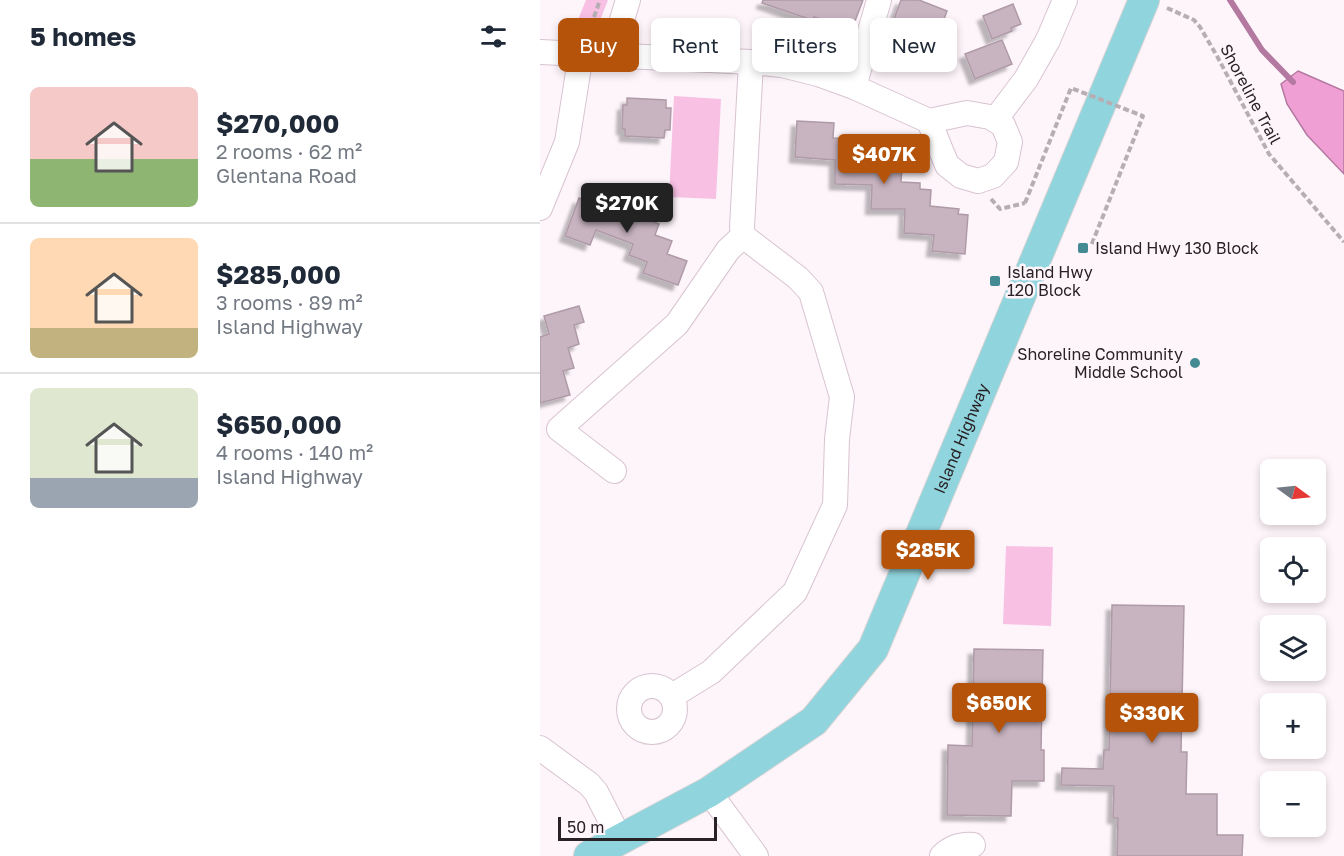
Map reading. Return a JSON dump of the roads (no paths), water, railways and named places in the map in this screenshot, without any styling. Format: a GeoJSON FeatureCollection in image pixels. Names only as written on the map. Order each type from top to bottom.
{"type":"FeatureCollection","features":[{"type":"Feature","properties":{"kind":"main road","name":"Island Highway"},"geometry":{"type":"LineString","coordinates":[[589,856],[709,792],[814,721],[873,649],[1151,2]]}},
{"type":"Feature","properties":{"kind":"street"},"geometry":{"type":"LineString","coordinates":[[623,18],[628,0]]}},
{"type":"Feature","properties":{"kind":"street"},"geometry":{"type":"LineString","coordinates":[[854,87],[879,0]]}},
{"type":"Feature","properties":{"kind":"street"},"geometry":{"type":"LineString","coordinates":[[995,120],[1026,79],[1048,40],[1065,0]]}},
{"type":"Feature","properties":{"kind":"street"},"geometry":{"type":"LineString","coordinates":[[540,52],[558,53]]}},
{"type":"Feature","properties":{"kind":"street"},"geometry":{"type":"LineString","coordinates":[[639,57],[782,65],[818,74],[854,87],[929,121],[967,113],[990,117],[1003,125],[1010,142],[1006,162],[993,176],[978,181],[961,176],[947,165],[929,121]]}},
{"type":"Feature","properties":{"kind":"street"},"geometry":{"type":"LineString","coordinates":[[672,696],[711,672],[795,592],[835,505],[837,439],[842,397],[811,292],[798,278],[743,236],[751,62]]}},
{"type":"Feature","properties":{"kind":"street"},"geometry":{"type":"LineString","coordinates":[[540,208],[567,142],[578,72]]}},
{"type":"Feature","properties":{"kind":"street"},"geometry":{"type":"LineString","coordinates":[[614,471],[559,429],[677,324],[728,250],[743,236]]}},
{"type":"Feature","properties":{"kind":"street"},"geometry":{"type":"LineString","coordinates":[[540,748],[589,784],[596,792],[620,839]]}},
{"type":"Feature","properties":{"kind":"street"},"geometry":{"type":"LineString","coordinates":[[709,792],[756,856]]}},
{"type":"Feature","properties":{"kind":"street"},"geometry":{"type":"LineString","coordinates":[[942,856],[950,849],[964,844],[973,845]]}},
{"type":"Feature","properties":{"kind":"waterway"},"geometry":{"type":"LineString","coordinates":[[1230,0],[1262,50],[1293,82]]}},
{"type":"Feature","properties":{"kind":"place","name":"Island Hwy 130 Block"},"geometry":{"type":"Point","coordinates":[1083,248]}},
{"type":"Feature","properties":{"kind":"place","name":"Island Hwy 120 Block"},"geometry":{"type":"Point","coordinates":[995,281]}},
{"type":"Feature","properties":{"kind":"place","name":"Shoreline Community Middle School"},"geometry":{"type":"Point","coordinates":[1195,363]}}]}
